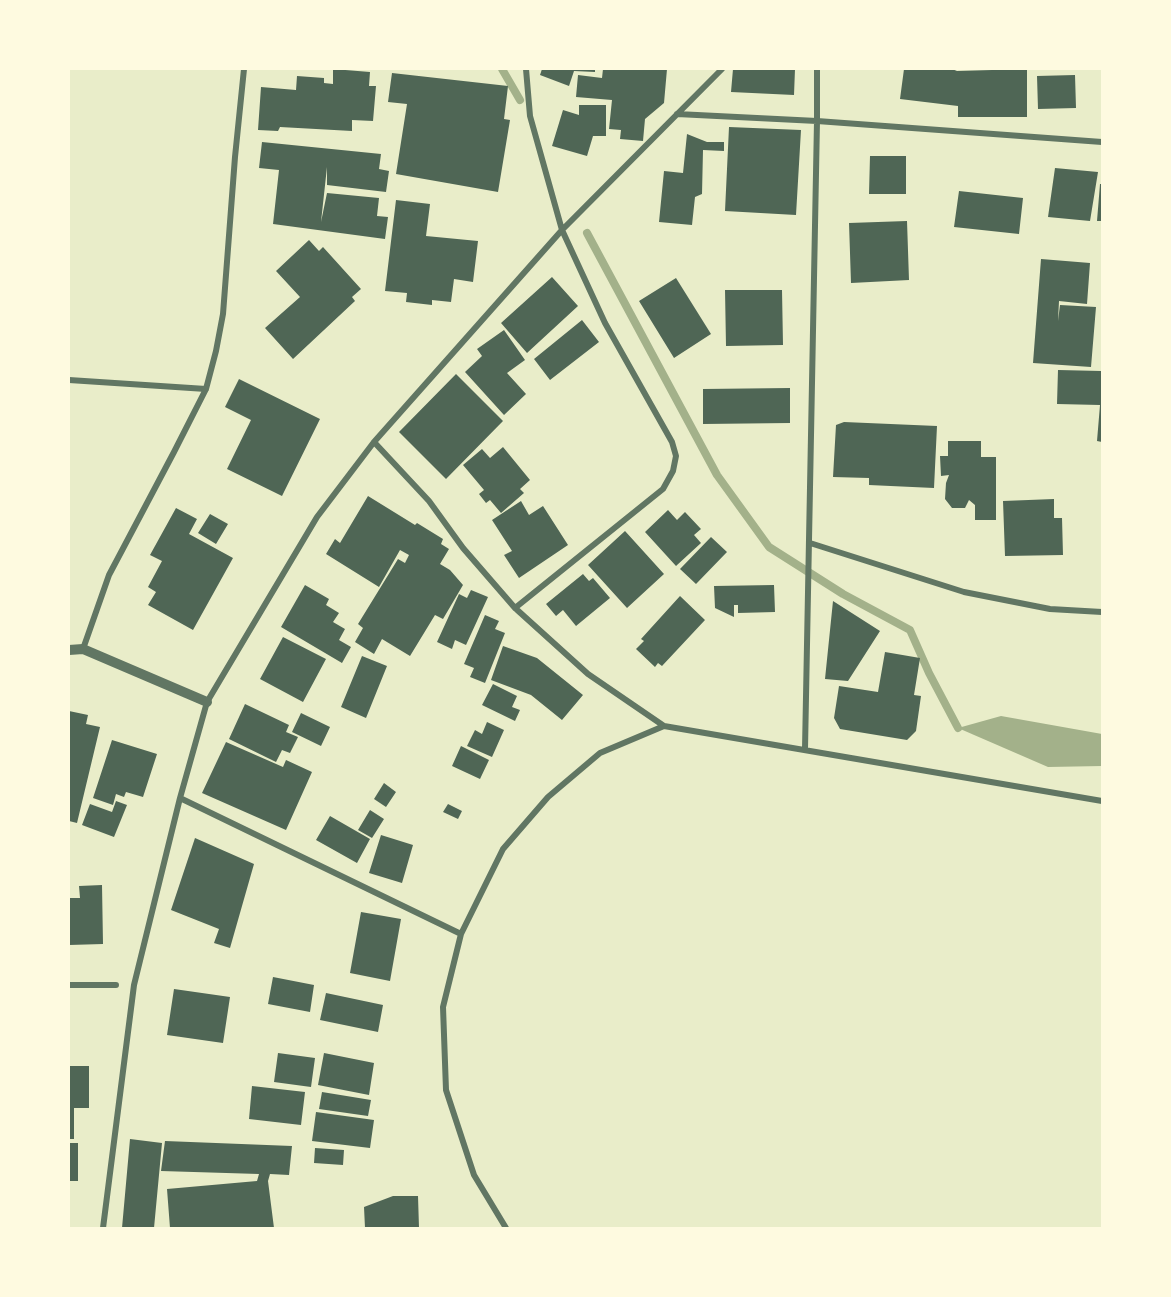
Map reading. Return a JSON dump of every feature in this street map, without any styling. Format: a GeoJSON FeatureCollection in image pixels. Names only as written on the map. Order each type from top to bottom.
{"type":"FeatureCollection","features":[{"type":"Feature","properties":{"kind":"street"},"geometry":{"type":"LineString","coordinates":[[83,650],[109,574],[206,389],[223,314],[244,69]]}},
{"type":"Feature","properties":{"kind":"street"},"geometry":{"type":"LineString","coordinates":[[515,608],[663,489],[673,471],[676,456],[672,442],[605,323],[562,230],[530,116],[526,69]]}},
{"type":"Feature","properties":{"kind":"street"},"geometry":{"type":"LineString","coordinates":[[103,1228],[134,985],[180,798],[207,702],[317,517],[374,442],[562,230],[722,69]]}},
{"type":"Feature","properties":{"kind":"street"},"geometry":{"type":"LineString","coordinates":[[805,749],[817,69]]}},
{"type":"Feature","properties":{"kind":"street"},"geometry":{"type":"LineString","coordinates":[[677,114],[817,121],[1102,142]]}},
{"type":"Feature","properties":{"kind":"street"},"geometry":{"type":"LineString","coordinates":[[69,380],[206,389]]}},
{"type":"Feature","properties":{"kind":"street"},"geometry":{"type":"LineString","coordinates":[[374,442],[429,501],[464,548],[515,608],[588,674],[664,726],[1102,801]]}},
{"type":"Feature","properties":{"kind":"street"},"geometry":{"type":"LineString","coordinates":[[810,543],[964,592],[1050,609],[1102,612]]}},
{"type":"Feature","properties":{"kind":"street"},"geometry":{"type":"LineString","coordinates":[[69,650],[83,650],[207,702]]}},
{"type":"Feature","properties":{"kind":"street"},"geometry":{"type":"LineString","coordinates":[[506,1228],[474,1175],[446,1090],[443,1007],[461,934],[503,849],[548,797],[600,753],[664,726]]}},
{"type":"Feature","properties":{"kind":"street"},"geometry":{"type":"LineString","coordinates":[[180,798],[461,934]]}},
{"type":"Feature","properties":{"kind":"street"},"geometry":{"type":"LineString","coordinates":[[69,985],[116,985]]}},
{"type":"Feature","properties":{"kind":"shaded area"},"geometry":{"type":"Polygon","coordinates":[[[1001,716],[1102,734],[1102,766],[1048,767],[958,728],[1001,716]]]}},
{"type":"Feature","properties":{"kind":"building"},"geometry":{"type":"Polygon","coordinates":[[[333,69],[370,72],[369,86],[376,86],[373,121],[352,120],[352,131],[280,127],[278,131],[258,130],[261,87],[296,90],[297,76],[324,78],[324,83],[333,84],[333,69]]]}},
{"type":"Feature","properties":{"kind":"building"},"geometry":{"type":"Polygon","coordinates":[[[542,69],[595,69],[595,72],[574,71],[569,86],[540,75],[542,69]]]}},
{"type":"Feature","properties":{"kind":"building"},"geometry":{"type":"Polygon","coordinates":[[[603,69],[667,69],[664,103],[645,119],[643,141],[620,139],[621,130],[609,129],[612,100],[576,97],[578,75],[602,78],[603,69]]]}},
{"type":"Feature","properties":{"kind":"building"},"geometry":{"type":"Polygon","coordinates":[[[733,69],[795,69],[794,95],[731,92],[733,69]]]}},
{"type":"Feature","properties":{"kind":"building"},"geometry":{"type":"Polygon","coordinates":[[[904,69],[952,69],[957,71],[1027,69],[1027,117],[958,117],[958,106],[900,99],[904,69]]]}},
{"type":"Feature","properties":{"kind":"building"},"geometry":{"type":"Polygon","coordinates":[[[392,73],[508,86],[504,119],[510,120],[498,192],[396,174],[407,104],[388,102],[392,73]]]}},
{"type":"Feature","properties":{"kind":"building"},"geometry":{"type":"Polygon","coordinates":[[[1075,75],[1076,108],[1038,109],[1037,76],[1075,75]]]}},
{"type":"Feature","properties":{"kind":"building"},"geometry":{"type":"Polygon","coordinates":[[[579,105],[606,105],[606,136],[593,136],[587,156],[552,146],[563,110],[579,115],[579,105]]]}},
{"type":"Feature","properties":{"kind":"building"},"geometry":{"type":"Polygon","coordinates":[[[729,127],[801,130],[796,215],[725,211],[729,127]]]}},
{"type":"Feature","properties":{"kind":"building"},"geometry":{"type":"Polygon","coordinates":[[[687,134],[707,142],[724,142],[724,151],[703,150],[702,194],[695,197],[692,225],[659,222],[664,171],[683,173],[687,134]]]}},
{"type":"Feature","properties":{"kind":"building"},"geometry":{"type":"Polygon","coordinates":[[[262,142],[381,154],[379,169],[389,171],[386,192],[327,185],[327,167],[321,222],[327,193],[379,198],[377,216],[388,217],[385,239],[273,224],[279,170],[259,168],[262,142]]]}},
{"type":"Feature","properties":{"kind":"building"},"geometry":{"type":"Polygon","coordinates":[[[870,156],[906,156],[906,194],[869,194],[870,156]]]}},
{"type":"Feature","properties":{"kind":"building"},"geometry":{"type":"Polygon","coordinates":[[[1055,168],[1098,172],[1090,221],[1048,217],[1055,168]]]}},
{"type":"Feature","properties":{"kind":"building"},"geometry":{"type":"Polygon","coordinates":[[[1100,184],[1102,184],[1102,221],[1097,221],[1100,184]]]}},
{"type":"Feature","properties":{"kind":"building"},"geometry":{"type":"Polygon","coordinates":[[[959,191],[1023,198],[1019,234],[954,227],[959,191]]]}},
{"type":"Feature","properties":{"kind":"building"},"geometry":{"type":"Polygon","coordinates":[[[396,200],[430,204],[426,236],[478,241],[473,282],[454,279],[451,302],[432,300],[432,305],[406,302],[407,293],[385,291],[396,200]]]}},
{"type":"Feature","properties":{"kind":"building"},"geometry":{"type":"Polygon","coordinates":[[[907,221],[909,280],[851,283],[849,223],[907,221]]]}},
{"type":"Feature","properties":{"kind":"building"},"geometry":{"type":"Polygon","coordinates":[[[309,240],[319,251],[323,247],[361,289],[352,297],[355,301],[293,359],[265,328],[300,297],[276,271],[309,240]]]}},
{"type":"Feature","properties":{"kind":"building"},"geometry":{"type":"Polygon","coordinates":[[[1041,259],[1090,263],[1087,304],[1059,301],[1058,321],[1060,305],[1096,307],[1091,367],[1033,363],[1041,259]]]}},
{"type":"Feature","properties":{"kind":"building"},"geometry":{"type":"Polygon","coordinates":[[[552,277],[578,306],[527,353],[501,323],[552,277]]]}},
{"type":"Feature","properties":{"kind":"building"},"geometry":{"type":"Polygon","coordinates":[[[676,278],[711,334],[674,358],[639,301],[676,278]]]}},
{"type":"Feature","properties":{"kind":"building"},"geometry":{"type":"Polygon","coordinates":[[[725,290],[782,290],[783,345],[726,346],[725,290]]]}},
{"type":"Feature","properties":{"kind":"building"},"geometry":{"type":"Polygon","coordinates":[[[582,320],[599,342],[550,380],[534,359],[582,320]]]}},
{"type":"Feature","properties":{"kind":"building"},"geometry":{"type":"Polygon","coordinates":[[[504,330],[525,360],[507,373],[526,394],[504,415],[465,372],[482,356],[477,349],[504,330]]]}},
{"type":"Feature","properties":{"kind":"building"},"geometry":{"type":"Polygon","coordinates":[[[1058,370],[1101,371],[1102,442],[1097,441],[1100,405],[1057,404],[1058,370]]]}},
{"type":"Feature","properties":{"kind":"building"},"geometry":{"type":"Polygon","coordinates":[[[456,374],[503,421],[446,479],[399,432],[456,374]]]}},
{"type":"Feature","properties":{"kind":"building"},"geometry":{"type":"Polygon","coordinates":[[[239,379],[320,419],[282,496],[227,469],[251,420],[225,407],[239,379]]]}},
{"type":"Feature","properties":{"kind":"building"},"geometry":{"type":"Polygon","coordinates":[[[790,388],[790,423],[703,424],[703,389],[790,388]]]}},
{"type":"Feature","properties":{"kind":"building"},"geometry":{"type":"Polygon","coordinates":[[[844,422],[937,426],[934,488],[869,485],[869,478],[833,477],[836,425],[844,422]]]}},
{"type":"Feature","properties":{"kind":"building"},"geometry":{"type":"Polygon","coordinates":[[[948,441],[981,441],[981,457],[996,457],[996,520],[975,520],[975,505],[969,500],[965,508],[952,508],[945,499],[949,475],[941,476],[940,456],[948,456],[948,441]]]}},
{"type":"Feature","properties":{"kind":"building"},"geometry":{"type":"Polygon","coordinates":[[[503,447],[530,480],[520,489],[524,493],[501,513],[490,500],[486,503],[479,494],[484,490],[463,465],[482,449],[490,458],[503,447]]]}},
{"type":"Feature","properties":{"kind":"building"},"geometry":{"type":"Polygon","coordinates":[[[368,496],[443,539],[441,544],[449,549],[440,564],[450,570],[463,585],[443,619],[435,615],[410,656],[382,639],[374,654],[355,642],[363,628],[358,624],[398,559],[405,563],[409,555],[400,550],[379,587],[326,554],[335,539],[340,543],[368,496]]]}},
{"type":"Feature","properties":{"kind":"building"},"geometry":{"type":"Polygon","coordinates":[[[1054,499],[1054,518],[1062,518],[1063,555],[1005,556],[1003,501],[1054,499]]]}},
{"type":"Feature","properties":{"kind":"building"},"geometry":{"type":"Polygon","coordinates":[[[521,501],[529,515],[543,506],[568,545],[519,578],[504,555],[512,551],[492,520],[521,501]]]}},
{"type":"Feature","properties":{"kind":"building"},"geometry":{"type":"Polygon","coordinates":[[[176,508],[197,519],[189,534],[233,558],[193,630],[148,605],[156,592],[148,587],[162,561],[150,555],[176,508]]]}},
{"type":"Feature","properties":{"kind":"building"},"geometry":{"type":"Polygon","coordinates":[[[668,510],[677,520],[685,512],[701,529],[694,535],[701,543],[676,566],[645,532],[668,510]]]}},
{"type":"Feature","properties":{"kind":"building"},"geometry":{"type":"Polygon","coordinates":[[[210,514],[228,524],[216,544],[198,533],[210,514]]]}},
{"type":"Feature","properties":{"kind":"building"},"geometry":{"type":"Polygon","coordinates":[[[625,531],[664,574],[627,608],[588,565],[625,531]]]}},
{"type":"Feature","properties":{"kind":"building"},"geometry":{"type":"Polygon","coordinates":[[[711,537],[727,552],[696,584],[680,569],[711,537]]]}},
{"type":"Feature","properties":{"kind":"building"},"geometry":{"type":"Polygon","coordinates":[[[583,574],[589,581],[593,578],[610,598],[576,626],[563,610],[556,616],[546,604],[583,574]]]}},
{"type":"Feature","properties":{"kind":"building"},"geometry":{"type":"Polygon","coordinates":[[[305,585],[329,599],[326,605],[339,613],[333,622],[345,629],[339,640],[351,647],[342,663],[281,627],[305,585]]]}},
{"type":"Feature","properties":{"kind":"building"},"geometry":{"type":"Polygon","coordinates":[[[774,585],[775,612],[738,613],[738,605],[734,605],[734,617],[715,608],[714,586],[774,585]]]}},
{"type":"Feature","properties":{"kind":"building"},"geometry":{"type":"Polygon","coordinates":[[[471,590],[488,597],[466,645],[455,640],[452,649],[437,642],[459,594],[467,598],[471,590]]]}},
{"type":"Feature","properties":{"kind":"building"},"geometry":{"type":"Polygon","coordinates":[[[680,596],[705,620],[662,666],[658,663],[655,667],[636,649],[644,641],[641,639],[680,596]]]}},
{"type":"Feature","properties":{"kind":"building"},"geometry":{"type":"Polygon","coordinates":[[[833,601],[880,631],[848,681],[825,679],[833,601]]]}},
{"type":"Feature","properties":{"kind":"building"},"geometry":{"type":"Polygon","coordinates":[[[485,615],[499,621],[495,629],[505,633],[485,683],[470,677],[474,668],[464,664],[485,615]]]}},
{"type":"Feature","properties":{"kind":"building"},"geometry":{"type":"Polygon","coordinates":[[[283,637],[326,659],[303,702],[260,679],[283,637]]]}},
{"type":"Feature","properties":{"kind":"building"},"geometry":{"type":"Polygon","coordinates":[[[503,646],[537,658],[583,695],[562,720],[531,695],[491,680],[503,646]]]}},
{"type":"Feature","properties":{"kind":"building"},"geometry":{"type":"Polygon","coordinates":[[[885,652],[920,658],[914,695],[921,696],[916,731],[907,740],[840,729],[834,718],[839,686],[878,692],[885,652]]]}},
{"type":"Feature","properties":{"kind":"building"},"geometry":{"type":"Polygon","coordinates":[[[362,656],[387,666],[366,718],[341,707],[362,656]]]}},
{"type":"Feature","properties":{"kind":"building"},"geometry":{"type":"Polygon","coordinates":[[[493,684],[517,696],[512,707],[520,710],[515,721],[482,705],[493,684]]]}},
{"type":"Feature","properties":{"kind":"building"},"geometry":{"type":"Polygon","coordinates":[[[245,704],[289,725],[286,732],[298,737],[290,753],[282,750],[276,762],[229,739],[245,704]]]}},
{"type":"Feature","properties":{"kind":"building"},"geometry":{"type":"Polygon","coordinates":[[[69,711],[88,715],[86,724],[100,727],[77,823],[69,821],[69,711]]]}},
{"type":"Feature","properties":{"kind":"building"},"geometry":{"type":"Polygon","coordinates":[[[301,713],[330,727],[321,746],[292,732],[301,713]]]}},
{"type":"Feature","properties":{"kind":"building"},"geometry":{"type":"Polygon","coordinates":[[[487,722],[504,730],[492,757],[467,746],[475,730],[482,734],[487,722]]]}},
{"type":"Feature","properties":{"kind":"building"},"geometry":{"type":"Polygon","coordinates":[[[112,740],[157,754],[143,797],[126,792],[124,797],[116,794],[113,805],[93,798],[112,740]]]}},
{"type":"Feature","properties":{"kind":"building"},"geometry":{"type":"Polygon","coordinates":[[[226,742],[283,767],[286,760],[312,772],[286,830],[202,793],[226,742]]]}},
{"type":"Feature","properties":{"kind":"building"},"geometry":{"type":"Polygon","coordinates":[[[461,746],[489,760],[480,779],[452,766],[461,746]]]}},
{"type":"Feature","properties":{"kind":"building"},"geometry":{"type":"Polygon","coordinates":[[[384,783],[396,792],[386,807],[374,799],[384,783]]]}},
{"type":"Feature","properties":{"kind":"building"},"geometry":{"type":"Polygon","coordinates":[[[116,801],[127,805],[114,837],[82,825],[90,804],[112,812],[116,801]]]}},
{"type":"Feature","properties":{"kind":"building"},"geometry":{"type":"Polygon","coordinates":[[[448,804],[462,811],[458,819],[443,812],[448,804]]]}},
{"type":"Feature","properties":{"kind":"building"},"geometry":{"type":"Polygon","coordinates":[[[370,810],[384,819],[372,838],[358,830],[370,810]]]}},
{"type":"Feature","properties":{"kind":"building"},"geometry":{"type":"Polygon","coordinates":[[[330,816],[370,839],[357,863],[316,840],[330,816]]]}},
{"type":"Feature","properties":{"kind":"building"},"geometry":{"type":"Polygon","coordinates":[[[381,835],[413,845],[402,883],[369,873],[381,835]]]}},
{"type":"Feature","properties":{"kind":"building"},"geometry":{"type":"Polygon","coordinates":[[[195,838],[254,864],[230,948],[214,943],[219,929],[171,910],[195,838]]]}},
{"type":"Feature","properties":{"kind":"building"},"geometry":{"type":"Polygon","coordinates":[[[102,885],[103,944],[69,945],[69,898],[80,898],[79,886],[102,885]]]}},
{"type":"Feature","properties":{"kind":"building"},"geometry":{"type":"Polygon","coordinates":[[[361,912],[401,919],[390,981],[350,973],[361,912]]]}},
{"type":"Feature","properties":{"kind":"building"},"geometry":{"type":"Polygon","coordinates":[[[273,977],[314,985],[310,1012],[268,1004],[273,977]]]}},
{"type":"Feature","properties":{"kind":"building"},"geometry":{"type":"Polygon","coordinates":[[[174,989],[230,997],[223,1043],[167,1035],[174,989]]]}},
{"type":"Feature","properties":{"kind":"building"},"geometry":{"type":"Polygon","coordinates":[[[326,993],[383,1005],[378,1032],[320,1020],[326,993]]]}},
{"type":"Feature","properties":{"kind":"building"},"geometry":{"type":"Polygon","coordinates":[[[278,1053],[315,1058],[311,1087],[274,1082],[278,1053]]]}},
{"type":"Feature","properties":{"kind":"building"},"geometry":{"type":"Polygon","coordinates":[[[324,1053],[374,1063],[369,1095],[318,1085],[324,1053]]]}},
{"type":"Feature","properties":{"kind":"building"},"geometry":{"type":"Polygon","coordinates":[[[69,1066],[89,1066],[89,1108],[74,1108],[74,1139],[69,1139],[69,1066]]]}},
{"type":"Feature","properties":{"kind":"building"},"geometry":{"type":"Polygon","coordinates":[[[252,1086],[305,1092],[301,1125],[249,1119],[252,1086]]]}},
{"type":"Feature","properties":{"kind":"building"},"geometry":{"type":"Polygon","coordinates":[[[322,1092],[371,1100],[368,1116],[319,1109],[322,1092]]]}},
{"type":"Feature","properties":{"kind":"building"},"geometry":{"type":"Polygon","coordinates":[[[316,1112],[374,1120],[370,1148],[312,1141],[316,1112]]]}},
{"type":"Feature","properties":{"kind":"building"},"geometry":{"type":"Polygon","coordinates":[[[130,1139],[162,1143],[154,1228],[122,1228],[130,1139]]]}},
{"type":"Feature","properties":{"kind":"building"},"geometry":{"type":"Polygon","coordinates":[[[165,1141],[292,1146],[289,1175],[270,1174],[268,1181],[274,1228],[170,1228],[167,1189],[257,1181],[259,1174],[161,1171],[165,1141]]]}},
{"type":"Feature","properties":{"kind":"building"},"geometry":{"type":"Polygon","coordinates":[[[69,1143],[78,1143],[78,1181],[69,1181],[69,1143]]]}},
{"type":"Feature","properties":{"kind":"building"},"geometry":{"type":"Polygon","coordinates":[[[315,1148],[344,1150],[343,1165],[314,1163],[315,1148]]]}},
{"type":"Feature","properties":{"kind":"building"},"geometry":{"type":"Polygon","coordinates":[[[393,1196],[418,1196],[419,1228],[365,1228],[364,1207],[393,1196]]]}},
{"type":"Feature","properties":{"kind":"waterway"},"geometry":{"type":"LineString","coordinates":[[502,69],[520,100]]}},
{"type":"Feature","properties":{"kind":"waterway"},"geometry":{"type":"LineString","coordinates":[[587,233],[717,475],[769,547],[843,594],[910,630],[929,673],[958,728]]}}]}
